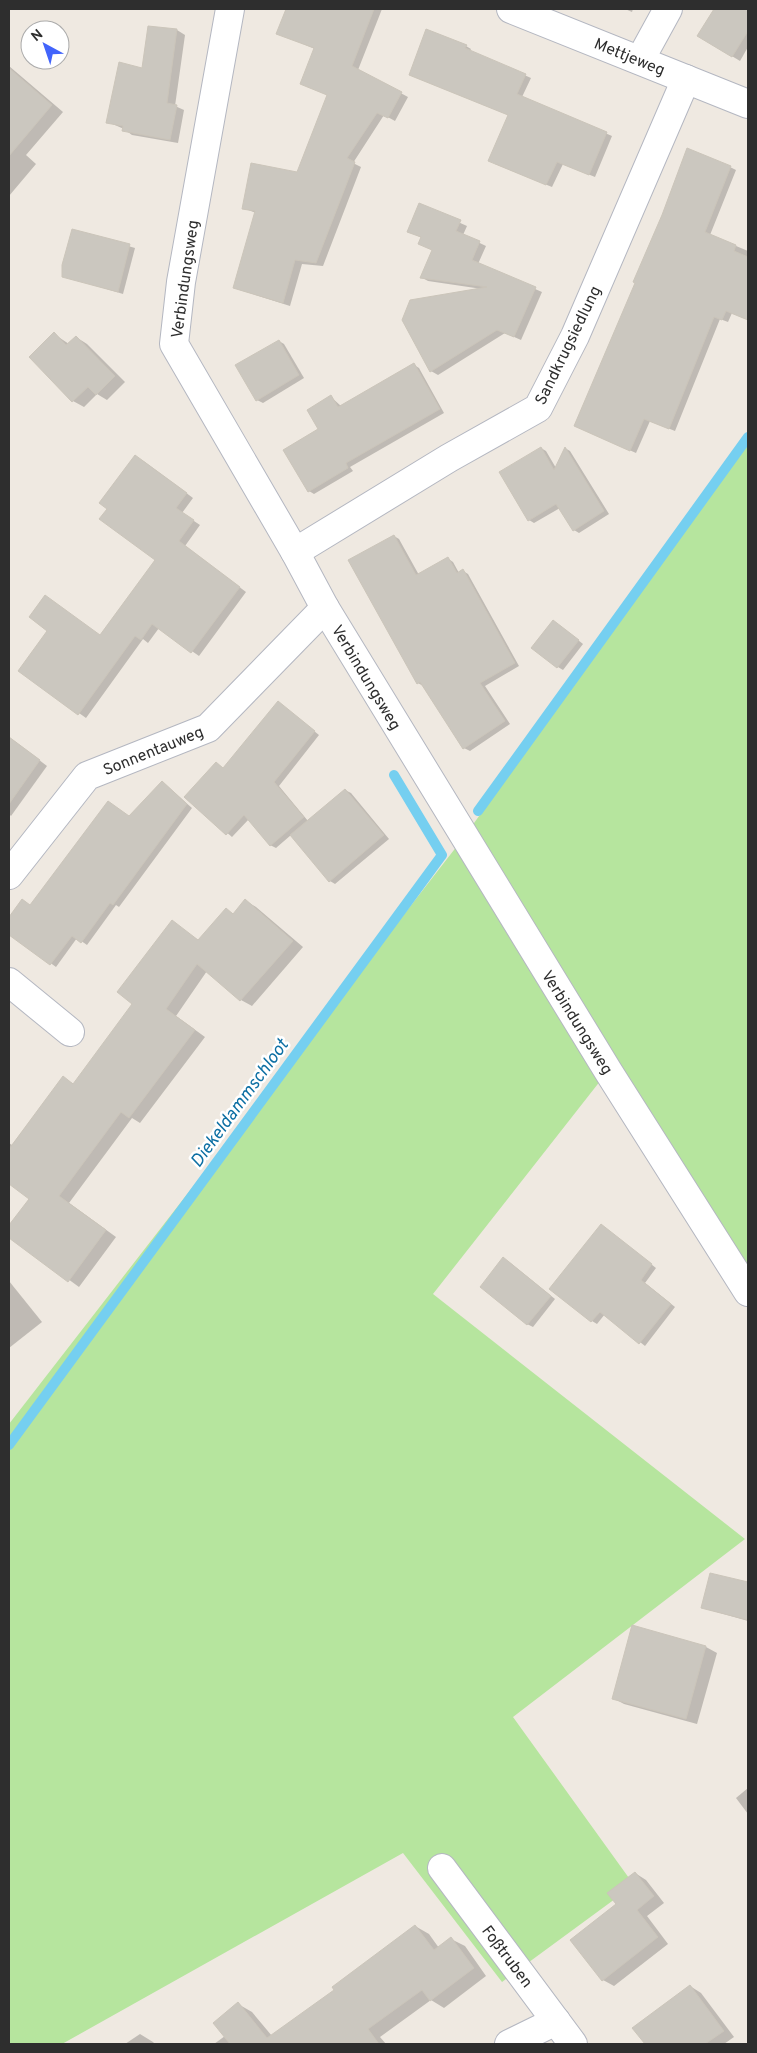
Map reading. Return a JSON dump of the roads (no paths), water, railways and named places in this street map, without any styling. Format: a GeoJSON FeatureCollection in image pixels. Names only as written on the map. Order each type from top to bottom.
{"type":"FeatureCollection","features":[{"type":"Feature","properties":{"kind":"street","name":"Verbindungsweg"},"geometry":{"type":"LineString","coordinates":[[230,9],[182,282],[174,344],[295,552],[325,608],[608,1071],[748,1292]]}},
{"type":"Feature","properties":{"kind":"street","name":"Mettjeweg"},"geometry":{"type":"LineString","coordinates":[[511,9],[748,104]]}},
{"type":"Feature","properties":{"kind":"street"},"geometry":{"type":"LineString","coordinates":[[640,60],[668,9]]}},
{"type":"Feature","properties":{"kind":"street","name":"Sandkrugsiedlung"},"geometry":{"type":"LineString","coordinates":[[295,552],[450,458],[538,408],[575,336],[686,79]]}},
{"type":"Feature","properties":{"kind":"street","name":"Sonnentauweg"},"geometry":{"type":"LineString","coordinates":[[9,875],[88,776],[208,728],[325,608]]}},
{"type":"Feature","properties":{"kind":"street"},"geometry":{"type":"LineString","coordinates":[[9,982],[70,1032]]}},
{"type":"Feature","properties":{"kind":"street","name":"Foßtruben"},"geometry":{"type":"LineString","coordinates":[[442,1868],[573,2044]]}},
{"type":"Feature","properties":{"kind":"street"},"geometry":{"type":"LineString","coordinates":[[509,2044],[556,2021]]}},
{"type":"Feature","properties":{"kind":"waterway"},"geometry":{"type":"LineString","coordinates":[[478,811],[748,437]]}},
{"type":"Feature","properties":{"kind":"waterway","name":"Diekeldammschloot"},"geometry":{"type":"LineString","coordinates":[[9,1445],[442,855],[394,775]]}}]}
